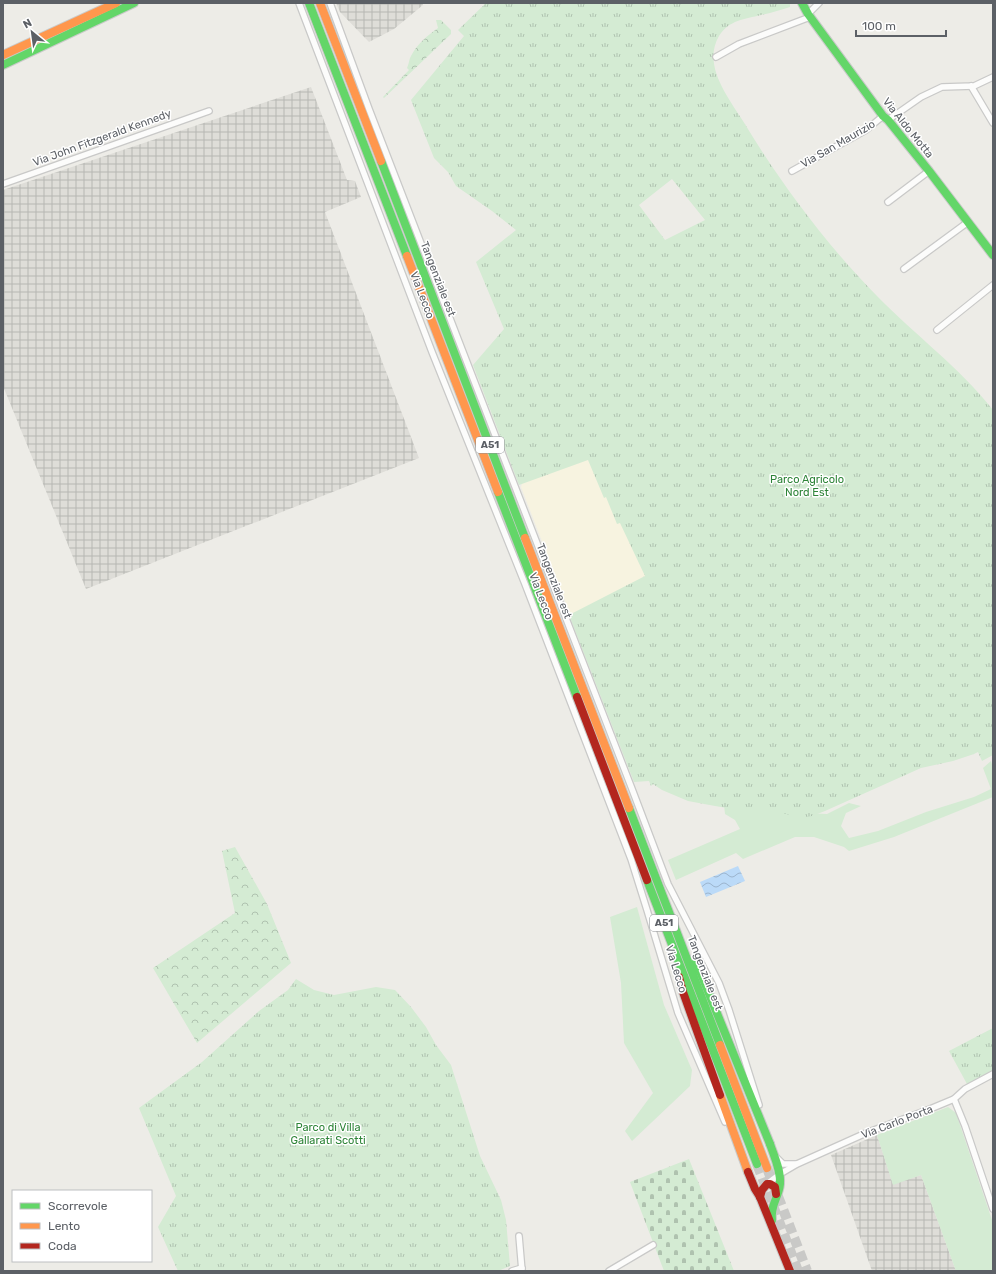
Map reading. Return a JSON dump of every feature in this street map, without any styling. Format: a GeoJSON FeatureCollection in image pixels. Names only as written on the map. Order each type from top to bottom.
{"type":"FeatureCollection","features":[{"type":"Feature","properties":{"kind":"main road"},"geometry":{"type":"LineString","coordinates":[[3,55],[116,3]]}},
{"type":"Feature","properties":{"kind":"main road"},"geometry":{"type":"LineString","coordinates":[[3,65],[134,3]]}},
{"type":"Feature","properties":{"kind":"main road","name":"Tangenziale est"},"geometry":{"type":"LineString","coordinates":[[310,3],[757,1164]]}},
{"type":"Feature","properties":{"kind":"main road","name":"Tangenziale est"},"geometry":{"type":"LineString","coordinates":[[320,3],[768,1168]]}},
{"type":"Feature","properties":{"kind":"main road","name":"Via Aldo Motta"},"geometry":{"type":"LineString","coordinates":[[802,3],[809,15],[886,118],[991,250]]}},
{"type":"Feature","properties":{"kind":"main road"},"geometry":{"type":"LineString","coordinates":[[676,930],[701,974],[770,1144]]}},
{"type":"Feature","properties":{"kind":"main road"},"geometry":{"type":"LineString","coordinates":[[669,936],[683,992],[748,1172]]}},
{"type":"Feature","properties":{"kind":"main road","name":"Via Lecco"},"geometry":{"type":"LineString","coordinates":[[770,1144],[780,1174],[780,1185],[771,1213],[773,1229]]}},
{"type":"Feature","properties":{"kind":"main road","name":"Via Lecco"},"geometry":{"type":"LineString","coordinates":[[748,1172],[760,1197],[790,1271]]}},
{"type":"Feature","properties":{"kind":"main road"},"geometry":{"type":"LineString","coordinates":[[767,1184],[775,1187],[777,1192],[776,1197],[773,1200],[760,1197],[762,1190],[767,1184]]}},
{"type":"Feature","properties":{"kind":"street","name":"Via Lecco"},"geometry":{"type":"LineString","coordinates":[[299,3],[429,345],[525,584],[631,859],[678,1013],[716,1103],[748,1172]]}},
{"type":"Feature","properties":{"kind":"street","name":"Via Lecco"},"geometry":{"type":"LineString","coordinates":[[330,3],[369,109],[668,884],[719,983],[758,1100],[770,1144]]}},
{"type":"Feature","properties":{"kind":"street"},"geometry":{"type":"LineString","coordinates":[[716,57],[739,44],[809,15],[819,3]]}},
{"type":"Feature","properties":{"kind":"street"},"geometry":{"type":"LineString","coordinates":[[993,77],[974,86],[968,87],[993,123]]}},
{"type":"Feature","properties":{"kind":"street","name":"Via San Maurizio"},"geometry":{"type":"LineString","coordinates":[[792,171],[866,130],[922,96],[942,87],[968,87]]}},
{"type":"Feature","properties":{"kind":"street","name":"Via John Fitzgerald Kennedy"},"geometry":{"type":"LineString","coordinates":[[3,184],[208,111]]}},
{"type":"Feature","properties":{"kind":"street"},"geometry":{"type":"LineString","coordinates":[[888,202],[929,171]]}},
{"type":"Feature","properties":{"kind":"street"},"geometry":{"type":"LineString","coordinates":[[904,269],[968,222]]}},
{"type":"Feature","properties":{"kind":"street"},"geometry":{"type":"LineString","coordinates":[[937,330],[993,285]]}},
{"type":"Feature","properties":{"kind":"street","name":"Via Carlo Porta"},"geometry":{"type":"LineString","coordinates":[[767,1184],[797,1164],[866,1133],[930,1109],[954,1098],[965,1089],[993,1074]]}},
{"type":"Feature","properties":{"kind":"street"},"geometry":{"type":"LineString","coordinates":[[954,1098],[968,1134],[993,1209]]}},
{"type":"Feature","properties":{"kind":"street"},"geometry":{"type":"LineString","coordinates":[[773,1153],[783,1164],[797,1164]]}},
{"type":"Feature","properties":{"kind":"street","name":"Via Carlo Porta"},"geometry":{"type":"LineString","coordinates":[[780,1185],[787,1174],[797,1164]]}},
{"type":"Feature","properties":{"kind":"street"},"geometry":{"type":"LineString","coordinates":[[512,1271],[522,1269],[519,1236]]}},
{"type":"Feature","properties":{"kind":"street"},"geometry":{"type":"LineString","coordinates":[[609,1271],[653,1245]]}},
{"type":"Feature","properties":{"kind":"shaded area"},"geometry":{"type":"Polygon","coordinates":[[[336,3],[422,3],[423,5],[394,29],[369,42],[340,12],[336,3]]]}},
{"type":"Feature","properties":{"kind":"shaded area"},"geometry":{"type":"Polygon","coordinates":[[[311,87],[347,180],[355,181],[361,197],[325,212],[419,458],[86,589],[3,386],[3,190],[311,87]]]}},
{"type":"Feature","properties":{"kind":"shaded area"},"geometry":{"type":"Polygon","coordinates":[[[590,457],[676,618],[592,671],[521,487],[525,473],[590,457]]]}},
{"type":"Feature","properties":{"kind":"shaded area"},"geometry":{"type":"Polygon","coordinates":[[[877,1135],[893,1184],[921,1175],[956,1271],[872,1271],[831,1155],[877,1135]]]}},
{"type":"Feature","properties":{"kind":"green space","name":"Parco Agricolo Nord Est"},"geometry":{"type":"Polygon","coordinates":[[[486,3],[790,3],[790,7],[732,23],[719,36],[713,58],[715,69],[724,91],[788,190],[839,255],[877,296],[980,394],[993,410],[993,755],[982,761],[978,752],[953,761],[921,768],[825,811],[812,816],[800,818],[755,809],[734,807],[727,808],[688,801],[662,790],[653,784],[651,786],[649,781],[634,782],[569,615],[645,576],[620,523],[617,524],[606,497],[604,498],[588,460],[519,485],[473,365],[504,329],[476,262],[516,230],[456,186],[448,172],[434,158],[411,100],[464,36],[458,30],[486,3]],[[672,179],[639,205],[665,240],[705,220],[672,179]]]}},
{"type":"Feature","properties":{"kind":"green space"},"geometry":{"type":"Polygon","coordinates":[[[436,20],[441,20],[451,30],[451,34],[384,98],[383,97],[409,70],[407,68],[416,48],[438,28],[436,20]]]}},
{"type":"Feature","properties":{"kind":"green space"},"geometry":{"type":"Polygon","coordinates":[[[991,761],[993,768],[993,797],[894,837],[849,851],[844,847],[814,837],[795,837],[743,859],[736,853],[676,880],[668,860],[740,829],[735,820],[725,814],[724,805],[827,814],[849,803],[861,806],[846,813],[841,826],[849,838],[878,831],[926,812],[974,797],[991,789],[983,768],[991,761]]]}},
{"type":"Feature","properties":{"kind":"green space"},"geometry":{"type":"Polygon","coordinates":[[[235,847],[267,904],[291,963],[197,1043],[153,968],[235,913],[222,851],[235,847]]]}},
{"type":"Feature","properties":{"kind":"green space"},"geometry":{"type":"Polygon","coordinates":[[[637,907],[664,1005],[692,1070],[690,1086],[632,1141],[625,1131],[653,1093],[624,1043],[621,983],[610,917],[637,907]]]}},
{"type":"Feature","properties":{"kind":"green space","name":"Parco di Villa Gallarati Scotti"},"geometry":{"type":"Polygon","coordinates":[[[296,979],[314,990],[334,995],[376,987],[395,990],[411,1007],[426,1027],[436,1045],[451,1065],[480,1156],[501,1200],[506,1220],[510,1266],[498,1271],[178,1271],[158,1227],[176,1196],[139,1108],[202,1062],[259,1011],[288,990],[296,979]]]}},
{"type":"Feature","properties":{"kind":"green space"},"geometry":{"type":"Polygon","coordinates":[[[993,1028],[993,1070],[967,1084],[949,1051],[993,1028]]]}},
{"type":"Feature","properties":{"kind":"green space"},"geometry":{"type":"Polygon","coordinates":[[[948,1107],[956,1113],[993,1223],[993,1271],[956,1271],[921,1175],[893,1185],[877,1135],[948,1107]]]}},
{"type":"Feature","properties":{"kind":"green space"},"geometry":{"type":"Polygon","coordinates":[[[689,1159],[734,1271],[664,1271],[630,1182],[689,1159]]]}},
{"type":"Feature","properties":{"kind":"water"},"geometry":{"type":"Polygon","coordinates":[[[738,866],[745,881],[706,897],[700,882],[738,866]]]}},
{"type":"Feature","properties":{"kind":"tunnel"},"geometry":{"type":"LineString","coordinates":[[757,1164],[798,1271]]}},
{"type":"Feature","properties":{"kind":"tunnel"},"geometry":{"type":"LineString","coordinates":[[767,1168],[807,1271]]}},
{"type":"Feature","properties":{"kind":"traffic: fast"},"geometry":{"type":"LineString","coordinates":[[3,65],[134,3]]}},
{"type":"Feature","properties":{"kind":"traffic: fast"},"geometry":{"type":"LineString","coordinates":[[309,3],[407,256]]}},
{"type":"Feature","properties":{"kind":"traffic: fast"},"geometry":{"type":"LineString","coordinates":[[802,3],[808,14],[883,116],[888,120],[929,171],[993,255]]}},
{"type":"Feature","properties":{"kind":"traffic: fast"},"geometry":{"type":"LineString","coordinates":[[381,161],[525,538]]}},
{"type":"Feature","properties":{"kind":"traffic: fast"},"geometry":{"type":"LineString","coordinates":[[498,492],[577,697]]}},
{"type":"Feature","properties":{"kind":"traffic: fast"},"geometry":{"type":"LineString","coordinates":[[629,808],[720,1045]]}},
{"type":"Feature","properties":{"kind":"traffic: fast"},"geometry":{"type":"LineString","coordinates":[[647,880],[757,1164]]}},
{"type":"Feature","properties":{"kind":"traffic: fast"},"geometry":{"type":"LineString","coordinates":[[695,963],[701,974],[770,1144]]}},
{"type":"Feature","properties":{"kind":"traffic: fast"},"geometry":{"type":"LineString","coordinates":[[770,1144],[777,1163],[780,1179],[779,1189],[772,1210],[772,1220]]}},
{"type":"Feature","properties":{"kind":"traffic: slow"},"geometry":{"type":"LineString","coordinates":[[3,55],[116,3]]}},
{"type":"Feature","properties":{"kind":"traffic: slow"},"geometry":{"type":"LineString","coordinates":[[320,3],[381,161]]}},
{"type":"Feature","properties":{"kind":"traffic: slow"},"geometry":{"type":"LineString","coordinates":[[407,256],[498,492]]}},
{"type":"Feature","properties":{"kind":"traffic: slow"},"geometry":{"type":"LineString","coordinates":[[525,538],[629,808]]}},
{"type":"Feature","properties":{"kind":"traffic: slow"},"geometry":{"type":"LineString","coordinates":[[720,1045],[767,1168]]}},
{"type":"Feature","properties":{"kind":"traffic: slow"},"geometry":{"type":"LineString","coordinates":[[720,1095],[748,1172]]}},
{"type":"Feature","properties":{"kind":"traffic: jam"},"geometry":{"type":"LineString","coordinates":[[577,697],[647,880]]}},
{"type":"Feature","properties":{"kind":"traffic: jam"},"geometry":{"type":"LineString","coordinates":[[679,977],[720,1095]]}},
{"type":"Feature","properties":{"kind":"traffic: jam"},"geometry":{"type":"LineString","coordinates":[[748,1172],[760,1197],[790,1271]]}},
{"type":"Feature","properties":{"kind":"traffic: jam"},"geometry":{"type":"LineString","coordinates":[[760,1197],[762,1190],[767,1184],[775,1187],[776,1194]]}}]}
